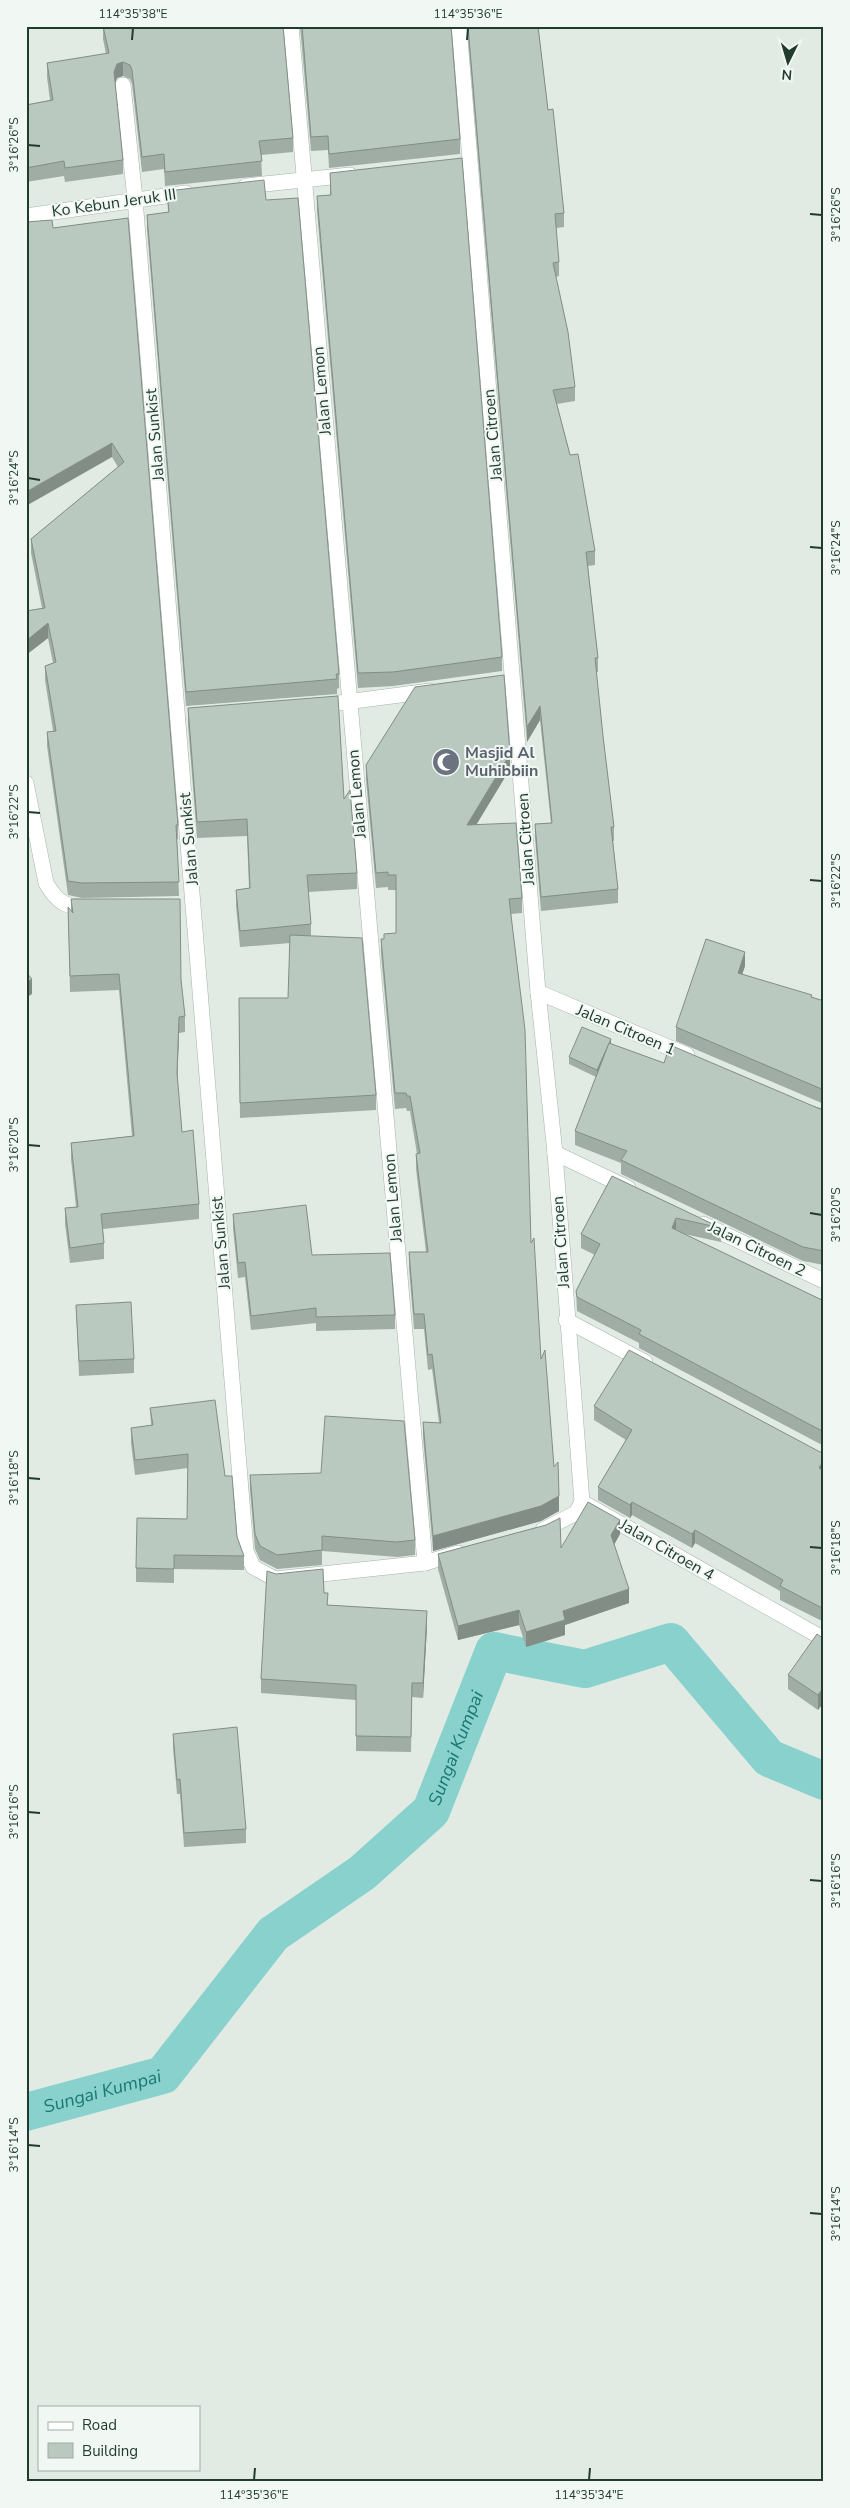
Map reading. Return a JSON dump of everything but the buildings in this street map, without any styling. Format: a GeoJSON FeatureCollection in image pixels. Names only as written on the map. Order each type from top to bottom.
{"type":"FeatureCollection","features":[{"type":"Feature","properties":{"kind":"street","name":"Jalan Lemon"},"geometry":{"type":"LineString","coordinates":[[291,26],[424,1563]]}},
{"type":"Feature","properties":{"kind":"street","name":"Jalan Citroen"},"geometry":{"type":"LineString","coordinates":[[459,26],[538,992],[555,1153],[566,1320],[582,1502]]}},
{"type":"Feature","properties":{"kind":"street","name":"Jalan Sunkist"},"geometry":{"type":"LineString","coordinates":[[123,85],[135,199],[246,1551],[253,1567],[275,1579],[424,1563]]}},
{"type":"Feature","properties":{"kind":"street"},"geometry":{"type":"LineString","coordinates":[[451,164],[470,162]]}},
{"type":"Feature","properties":{"kind":"street"},"geometry":{"type":"LineString","coordinates":[[229,188],[363,173]]}},
{"type":"Feature","properties":{"kind":"street","name":"Ko Kebun Jeruk III"},"geometry":{"type":"LineString","coordinates":[[26,216],[201,191]]}},
{"type":"Feature","properties":{"kind":"street"},"geometry":{"type":"LineString","coordinates":[[494,682],[513,679]]}},
{"type":"Feature","properties":{"kind":"street"},"geometry":{"type":"LineString","coordinates":[[320,705],[446,688]]}},
{"type":"Feature","properties":{"kind":"street"},"geometry":{"type":"LineString","coordinates":[[178,716],[197,715]]}},
{"type":"Feature","properties":{"kind":"street"},"geometry":{"type":"LineString","coordinates":[[26,783],[46,883],[53,896],[65,906],[100,907]]}},
{"type":"Feature","properties":{"kind":"street"},"geometry":{"type":"LineString","coordinates":[[176,906],[194,905]]}},
{"type":"Feature","properties":{"kind":"street","name":"Jalan Citroen 1"},"geometry":{"type":"LineString","coordinates":[[538,992],[699,1061]]}},
{"type":"Feature","properties":{"kind":"street"},"geometry":{"type":"LineString","coordinates":[[555,1153],[645,1196]]}},
{"type":"Feature","properties":{"kind":"street","name":"Jalan Citroen 2"},"geometry":{"type":"LineString","coordinates":[[689,1217],[824,1281]]}},
{"type":"Feature","properties":{"kind":"street"},"geometry":{"type":"LineString","coordinates":[[566,1320],[661,1370]]}},
{"type":"Feature","properties":{"kind":"street"},"geometry":{"type":"LineString","coordinates":[[526,1535],[544,1530],[576,1513],[582,1502]]}},
{"type":"Feature","properties":{"kind":"street","name":"Jalan Citroen 4"},"geometry":{"type":"LineString","coordinates":[[582,1502],[824,1639]]}},
{"type":"Feature","properties":{"kind":"street"},"geometry":{"type":"LineString","coordinates":[[424,1563],[470,1550]]}},
{"type":"Feature","properties":{"kind":"waterway","name":"Sungai Kumpai"},"geometry":{"type":"LineString","coordinates":[[26,2112],[163,2075],[273,1934],[362,1873],[431,1811],[494,1651],[585,1669],[671,1642],[769,1758],[824,1781]]}},
{"type":"Feature","properties":{"kind":"place","name":"Masjid Al Muhibbiin"},"geometry":{"type":"Point","coordinates":[446,762]}}]}
